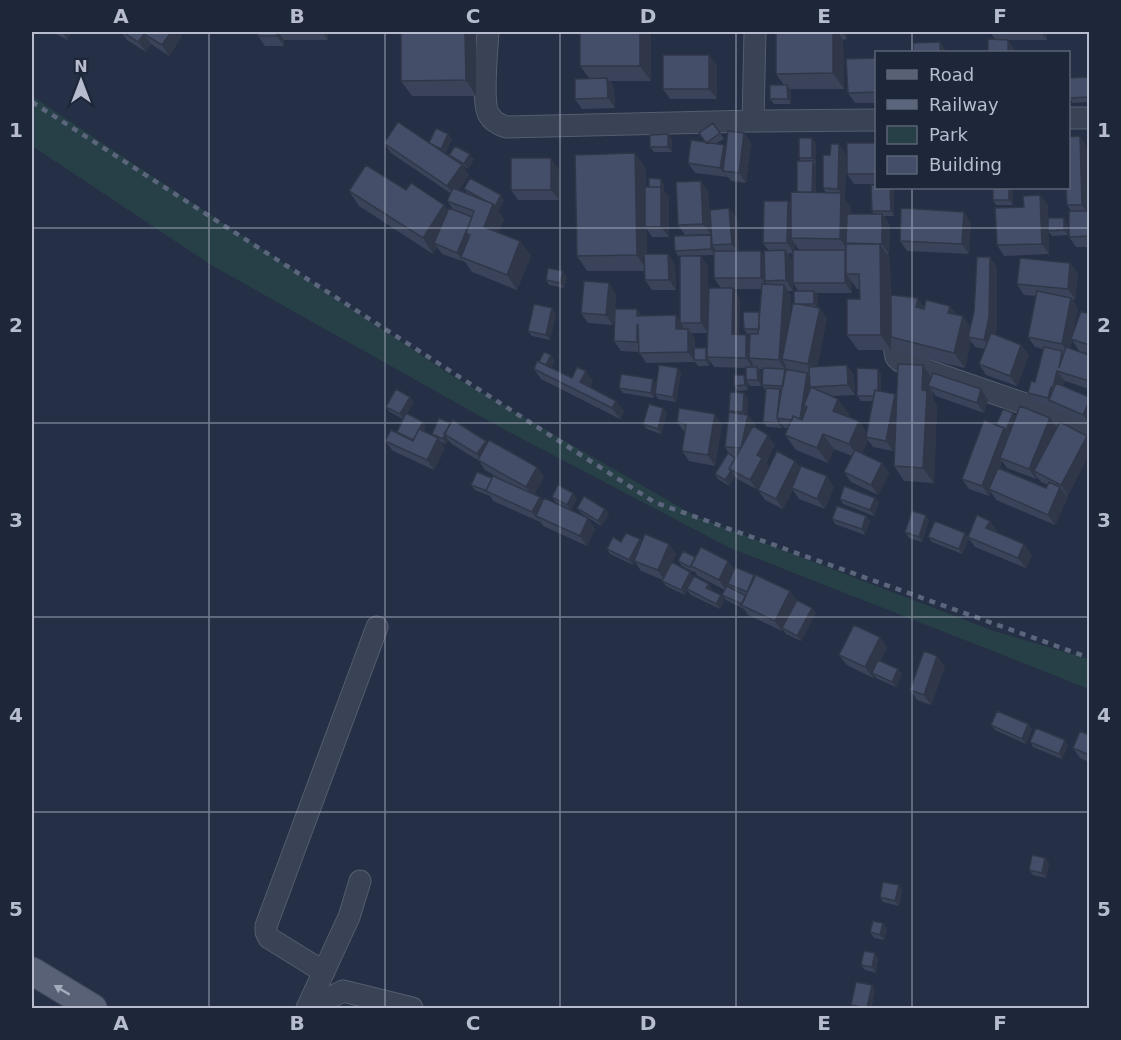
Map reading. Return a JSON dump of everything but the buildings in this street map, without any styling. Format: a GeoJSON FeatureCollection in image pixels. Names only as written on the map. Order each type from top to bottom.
{"type":"FeatureCollection","features":[{"type":"Feature","properties":{"kind":"main road"},"geometry":{"type":"LineString","coordinates":[[32,971],[93,1008]]}},
{"type":"Feature","properties":{"kind":"street"},"geometry":{"type":"LineString","coordinates":[[488,32],[486,94],[488,112],[495,122],[506,127],[875,120]]}},
{"type":"Feature","properties":{"kind":"street"},"geometry":{"type":"LineString","coordinates":[[753,121],[755,32]]}},
{"type":"Feature","properties":{"kind":"street"},"geometry":{"type":"LineString","coordinates":[[1070,118],[1089,118]]}},
{"type":"Feature","properties":{"kind":"street"},"geometry":{"type":"LineString","coordinates":[[894,346],[896,357],[900,361],[1028,405],[1089,434]]}},
{"type":"Feature","properties":{"kind":"street"},"geometry":{"type":"LineString","coordinates":[[324,972],[269,938],[266,926],[377,627]]}},
{"type":"Feature","properties":{"kind":"street"},"geometry":{"type":"LineString","coordinates":[[308,1008],[349,916],[360,881]]}},
{"type":"Feature","properties":{"kind":"street"},"geometry":{"type":"LineString","coordinates":[[308,1008],[343,991],[412,1008]]}},
{"type":"Feature","properties":{"kind":"green space"},"geometry":{"type":"Polygon","coordinates":[[[32,96],[451,375],[697,517],[994,631],[1089,659],[1089,689],[730,548],[503,429],[211,265],[32,146],[32,96]]]}},
{"type":"Feature","properties":{"kind":"railway"},"geometry":{"type":"LineString","coordinates":[[32,102],[654,502],[1090,658]]}}]}
